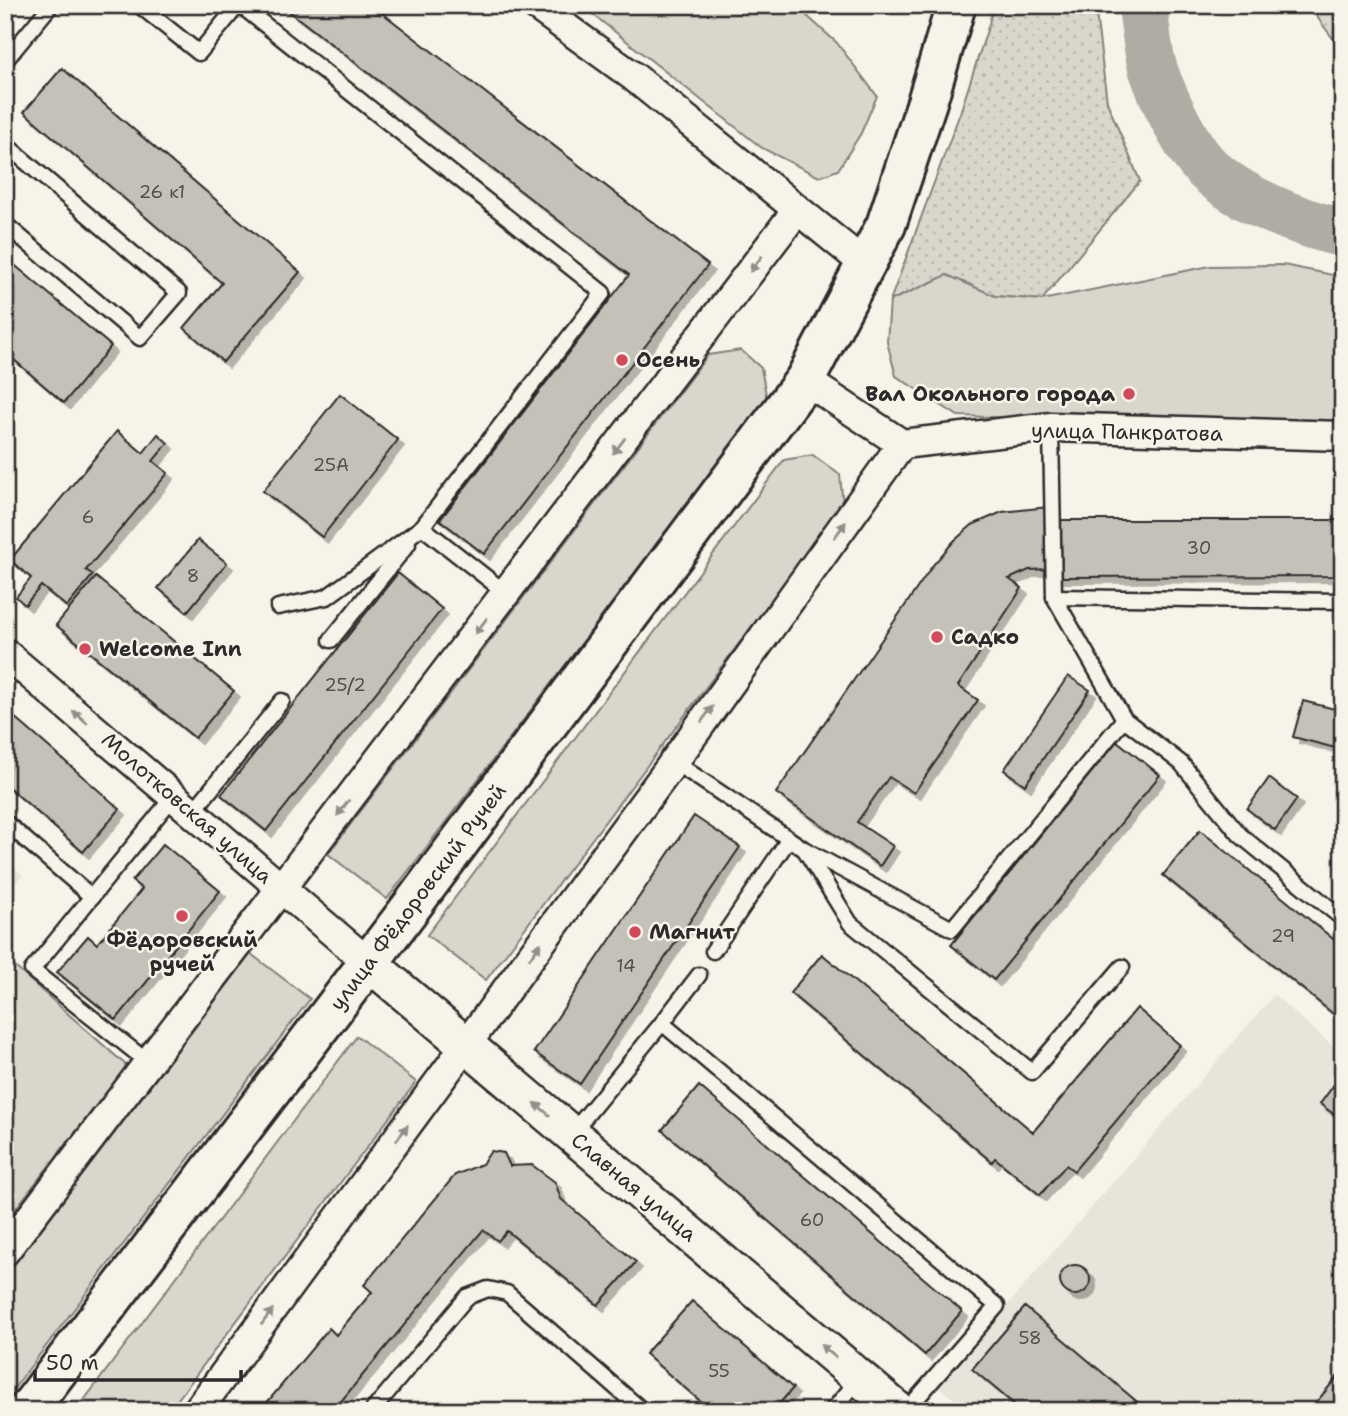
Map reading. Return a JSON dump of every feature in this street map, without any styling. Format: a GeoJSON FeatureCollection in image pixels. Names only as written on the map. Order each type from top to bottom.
{"type":"FeatureCollection","features":[{"type":"Feature","properties":{"kind":"main road","name":"улица Фёдоровский Ручей"},"geometry":{"type":"LineString","coordinates":[[27,1411],[369,963],[805,380],[890,214],[956,5]]}},
{"type":"Feature","properties":{"kind":"street"},"geometry":{"type":"LineString","coordinates":[[535,5],[634,77],[866,265]]}},
{"type":"Feature","properties":{"kind":"street"},"geometry":{"type":"LineString","coordinates":[[5,1251],[797,210]]}},
{"type":"Feature","properties":{"kind":"street"},"geometry":{"type":"LineString","coordinates":[[208,1407],[466,1044],[902,444],[805,380]]}},
{"type":"Feature","properties":{"kind":"street","name":"улица Панкратова"},"geometry":{"type":"LineString","coordinates":[[902,444],[1051,427],[1343,436]]}},
{"type":"Feature","properties":{"kind":"street","name":"Молотковская улица"},"geometry":{"type":"LineString","coordinates":[[5,653],[369,963]]}},
{"type":"Feature","properties":{"kind":"street","name":"Славная улица"},"geometry":{"type":"LineString","coordinates":[[369,963],[899,1411]]}},
{"type":"Feature","properties":{"kind":"lane"},"geometry":{"type":"LineString","coordinates":[[5,61],[51,5]]}},
{"type":"Feature","properties":{"kind":"lane"},"geometry":{"type":"LineString","coordinates":[[139,5],[199,53],[239,5],[603,293],[331,640]]}},
{"type":"Feature","properties":{"kind":"lane"},"geometry":{"type":"LineString","coordinates":[[5,144],[179,293],[140,338],[5,224]]}},
{"type":"Feature","properties":{"kind":"lane"},"geometry":{"type":"LineString","coordinates":[[1051,427],[1054,597],[1124,719],[1181,763],[1240,835],[1343,919]]}},
{"type":"Feature","properties":{"kind":"lane"},"geometry":{"type":"LineString","coordinates":[[422,527],[506,593]]}},
{"type":"Feature","properties":{"kind":"lane"},"geometry":{"type":"LineString","coordinates":[[278,607],[327,597],[422,527]]}},
{"type":"Feature","properties":{"kind":"lane"},"geometry":{"type":"LineString","coordinates":[[1054,597],[1343,601]]}},
{"type":"Feature","properties":{"kind":"lane"},"geometry":{"type":"LineString","coordinates":[[149,1063],[32,970],[92,897],[282,701]]}},
{"type":"Feature","properties":{"kind":"lane"},"geometry":{"type":"LineString","coordinates":[[673,761],[804,849],[953,929],[1124,719]]}},
{"type":"Feature","properties":{"kind":"lane"},"geometry":{"type":"LineString","coordinates":[[5,822],[92,897]]}},
{"type":"Feature","properties":{"kind":"lane"},"geometry":{"type":"LineString","coordinates":[[713,951],[789,839]]}},
{"type":"Feature","properties":{"kind":"lane"},"geometry":{"type":"LineString","coordinates":[[804,849],[850,923],[1032,1072],[1122,967]]}},
{"type":"Feature","properties":{"kind":"lane"},"geometry":{"type":"LineString","coordinates":[[571,1133],[699,975]]}},
{"type":"Feature","properties":{"kind":"lane"},"geometry":{"type":"LineString","coordinates":[[662,1023],[997,1306],[906,1411]]}},
{"type":"Feature","properties":{"kind":"lane"},"geometry":{"type":"LineString","coordinates":[[372,1411],[467,1297],[488,1289],[507,1293],[643,1411]]}},
{"type":"Feature","properties":{"kind":"lane"},"geometry":{"type":"LineString","coordinates":[[832,1411],[860,1378]]}},
{"type":"Feature","properties":{"kind":"shaded area"},"geometry":{"type":"Polygon","coordinates":[[[581,5],[795,5],[837,43],[877,96],[861,133],[838,170],[819,177],[762,148],[581,5]]]}},
{"type":"Feature","properties":{"kind":"shaded area"},"geometry":{"type":"Polygon","coordinates":[[[993,5],[1095,5],[1107,102],[1140,181],[1042,300],[995,296],[947,275],[890,301],[960,113],[993,5]]]}},
{"type":"Feature","properties":{"kind":"shaded area"},"geometry":{"type":"Polygon","coordinates":[[[1308,5],[1343,5],[1343,52],[1308,5]]]}},
{"type":"Feature","properties":{"kind":"shaded area"},"geometry":{"type":"Polygon","coordinates":[[[1283,265],[1343,277],[1343,424],[1283,425],[958,416],[896,376],[887,342],[890,301],[947,275],[995,296],[1042,300],[1210,266],[1283,265]]]}},
{"type":"Feature","properties":{"kind":"shaded area"},"geometry":{"type":"Polygon","coordinates":[[[741,350],[761,368],[767,400],[387,899],[328,854],[708,355],[741,350]]]}},
{"type":"Feature","properties":{"kind":"shaded area"},"geometry":{"type":"Polygon","coordinates":[[[813,455],[840,475],[843,505],[486,980],[427,935],[784,460],[813,455]]]}},
{"type":"Feature","properties":{"kind":"shaded area"},"geometry":{"type":"Polygon","coordinates":[[[5,860],[23,875],[5,896],[5,860]]]}},
{"type":"Feature","properties":{"kind":"shaded area"},"geometry":{"type":"Polygon","coordinates":[[[251,954],[310,999],[5,1400],[5,1277],[251,954]]]}},
{"type":"Feature","properties":{"kind":"shaded area"},"geometry":{"type":"Polygon","coordinates":[[[5,958],[127,1066],[5,1222],[5,958]]]}},
{"type":"Feature","properties":{"kind":"shaded area"},"geometry":{"type":"Polygon","coordinates":[[[1274,995],[1343,1055],[1343,1411],[968,1411],[938,1386],[1274,995]]]}},
{"type":"Feature","properties":{"kind":"shaded area"},"geometry":{"type":"Polygon","coordinates":[[[357,1036],[416,1082],[169,1411],[76,1411],[357,1036]]]}},
{"type":"Feature","properties":{"kind":"building"},"geometry":{"type":"Polygon","coordinates":[[[281,5],[372,5],[708,265],[484,554],[440,520],[629,275],[281,5]]]}},
{"type":"Feature","properties":{"kind":"building"},"geometry":{"type":"Polygon","coordinates":[[[62,68],[300,272],[223,362],[184,328],[222,283],[24,112],[62,68]]]}},
{"type":"Feature","properties":{"kind":"building"},"geometry":{"type":"Polygon","coordinates":[[[5,257],[111,346],[64,403],[5,352],[5,257]]]}},
{"type":"Feature","properties":{"kind":"building"},"geometry":{"type":"Polygon","coordinates":[[[340,394],[398,440],[322,537],[263,491],[340,394]]]}},
{"type":"Feature","properties":{"kind":"building"},"geometry":{"type":"Polygon","coordinates":[[[117,431],[143,453],[158,434],[168,443],[153,461],[168,473],[86,570],[93,575],[67,607],[41,586],[25,605],[16,597],[31,578],[10,560],[117,431]]]}},
{"type":"Feature","properties":{"kind":"building","name":"Садко"},"geometry":{"type":"Polygon","coordinates":[[[1048,507],[1049,569],[1029,570],[1009,579],[1022,588],[958,686],[978,700],[914,793],[889,777],[857,822],[893,846],[880,866],[776,793],[933,565],[954,541],[972,525],[1002,512],[1048,507]]]}},
{"type":"Feature","properties":{"kind":"building"},"geometry":{"type":"Polygon","coordinates":[[[1055,520],[1343,520],[1343,576],[1056,577],[1055,520]]]}},
{"type":"Feature","properties":{"kind":"building"},"geometry":{"type":"Polygon","coordinates":[[[198,540],[227,563],[187,612],[158,588],[198,540]]]}},
{"type":"Feature","properties":{"kind":"building"},"geometry":{"type":"Polygon","coordinates":[[[398,573],[442,609],[266,831],[221,795],[398,573]]]}},
{"type":"Feature","properties":{"kind":"building"},"geometry":{"type":"Polygon","coordinates":[[[96,577],[234,691],[195,738],[56,625],[96,577]]]}},
{"type":"Feature","properties":{"kind":"building"},"geometry":{"type":"Polygon","coordinates":[[[1068,676],[1090,690],[1025,785],[1004,770],[1068,676]]]}},
{"type":"Feature","properties":{"kind":"building"},"geometry":{"type":"Polygon","coordinates":[[[1303,701],[1343,711],[1343,750],[1293,737],[1303,701]]]}},
{"type":"Feature","properties":{"kind":"building"},"geometry":{"type":"Polygon","coordinates":[[[5,709],[120,809],[83,852],[5,784],[5,709]]]}},
{"type":"Feature","properties":{"kind":"building"},"geometry":{"type":"Polygon","coordinates":[[[1117,741],[1160,775],[994,980],[951,945],[1117,741]]]}},
{"type":"Feature","properties":{"kind":"building"},"geometry":{"type":"Polygon","coordinates":[[[1269,778],[1297,799],[1275,830],[1247,809],[1269,778]]]}},
{"type":"Feature","properties":{"kind":"building"},"geometry":{"type":"Polygon","coordinates":[[[694,816],[740,847],[580,1084],[534,1052],[694,816]]]}},
{"type":"Feature","properties":{"kind":"building"},"geometry":{"type":"Polygon","coordinates":[[[1200,830],[1343,947],[1343,1022],[1163,875],[1200,830]]]}},
{"type":"Feature","properties":{"kind":"building"},"geometry":{"type":"Polygon","coordinates":[[[163,844],[220,891],[116,1020],[57,972],[88,936],[97,944],[142,889],[132,881],[163,844]]]}},
{"type":"Feature","properties":{"kind":"building"},"geometry":{"type":"Polygon","coordinates":[[[822,954],[1033,1132],[1137,1008],[1180,1045],[1074,1171],[1066,1165],[1040,1195],[995,1158],[992,1162],[790,993],[822,954]]]}},
{"type":"Feature","properties":{"kind":"building"},"geometry":{"type":"Polygon","coordinates":[[[1336,1082],[1343,1087],[1343,1121],[1320,1104],[1336,1082]]]}},
{"type":"Feature","properties":{"kind":"building"},"geometry":{"type":"Polygon","coordinates":[[[699,1086],[962,1311],[925,1355],[662,1130],[699,1086]]]}},
{"type":"Feature","properties":{"kind":"building"},"geometry":{"type":"Polygon","coordinates":[[[491,1151],[504,1153],[510,1166],[532,1165],[555,1182],[561,1199],[636,1262],[598,1305],[507,1231],[498,1241],[483,1230],[333,1411],[260,1411],[329,1328],[336,1335],[372,1292],[364,1285],[455,1175],[482,1164],[491,1151]]]}},
{"type":"Feature","properties":{"kind":"building"},"geometry":{"type":"Polygon","coordinates":[[[1075,1265],[1086,1269],[1090,1280],[1086,1291],[1075,1295],[1064,1291],[1060,1280],[1064,1269],[1075,1265]]]}},
{"type":"Feature","properties":{"kind":"building"},"geometry":{"type":"Polygon","coordinates":[[[692,1301],[793,1388],[773,1411],[712,1411],[645,1354],[692,1301]]]}},
{"type":"Feature","properties":{"kind":"building"},"geometry":{"type":"Polygon","coordinates":[[[1025,1307],[1148,1411],[1022,1411],[972,1369],[1025,1307]]]}},
{"type":"Feature","properties":{"kind":"building"},"geometry":{"type":"Polygon","coordinates":[[[1342,1371],[1343,1411],[1309,1411],[1342,1371]]]}},
{"type":"Feature","properties":{"kind":"waterway","name":"Фёдоровский ручей"},"geometry":{"type":"LineString","coordinates":[[1142,5],[1149,54],[1157,81],[1183,135],[1199,159],[1221,180],[1253,200],[1308,223],[1343,233]]}},
{"type":"Feature","properties":{"kind":"place","name":"Осень"},"geometry":{"type":"Point","coordinates":[622,360]}},
{"type":"Feature","properties":{"kind":"place","name":"Вал Окольного города"},"geometry":{"type":"Point","coordinates":[1129,394]}},
{"type":"Feature","properties":{"kind":"place","name":"Садко"},"geometry":{"type":"Point","coordinates":[937,637]}},
{"type":"Feature","properties":{"kind":"place","name":"Welcome Inn"},"geometry":{"type":"Point","coordinates":[85,649]}},
{"type":"Feature","properties":{"kind":"place","name":"Фёдоровский ручей"},"geometry":{"type":"Point","coordinates":[182,916]}},
{"type":"Feature","properties":{"kind":"place","name":"Магнит"},"geometry":{"type":"Point","coordinates":[635,932]}}]}
